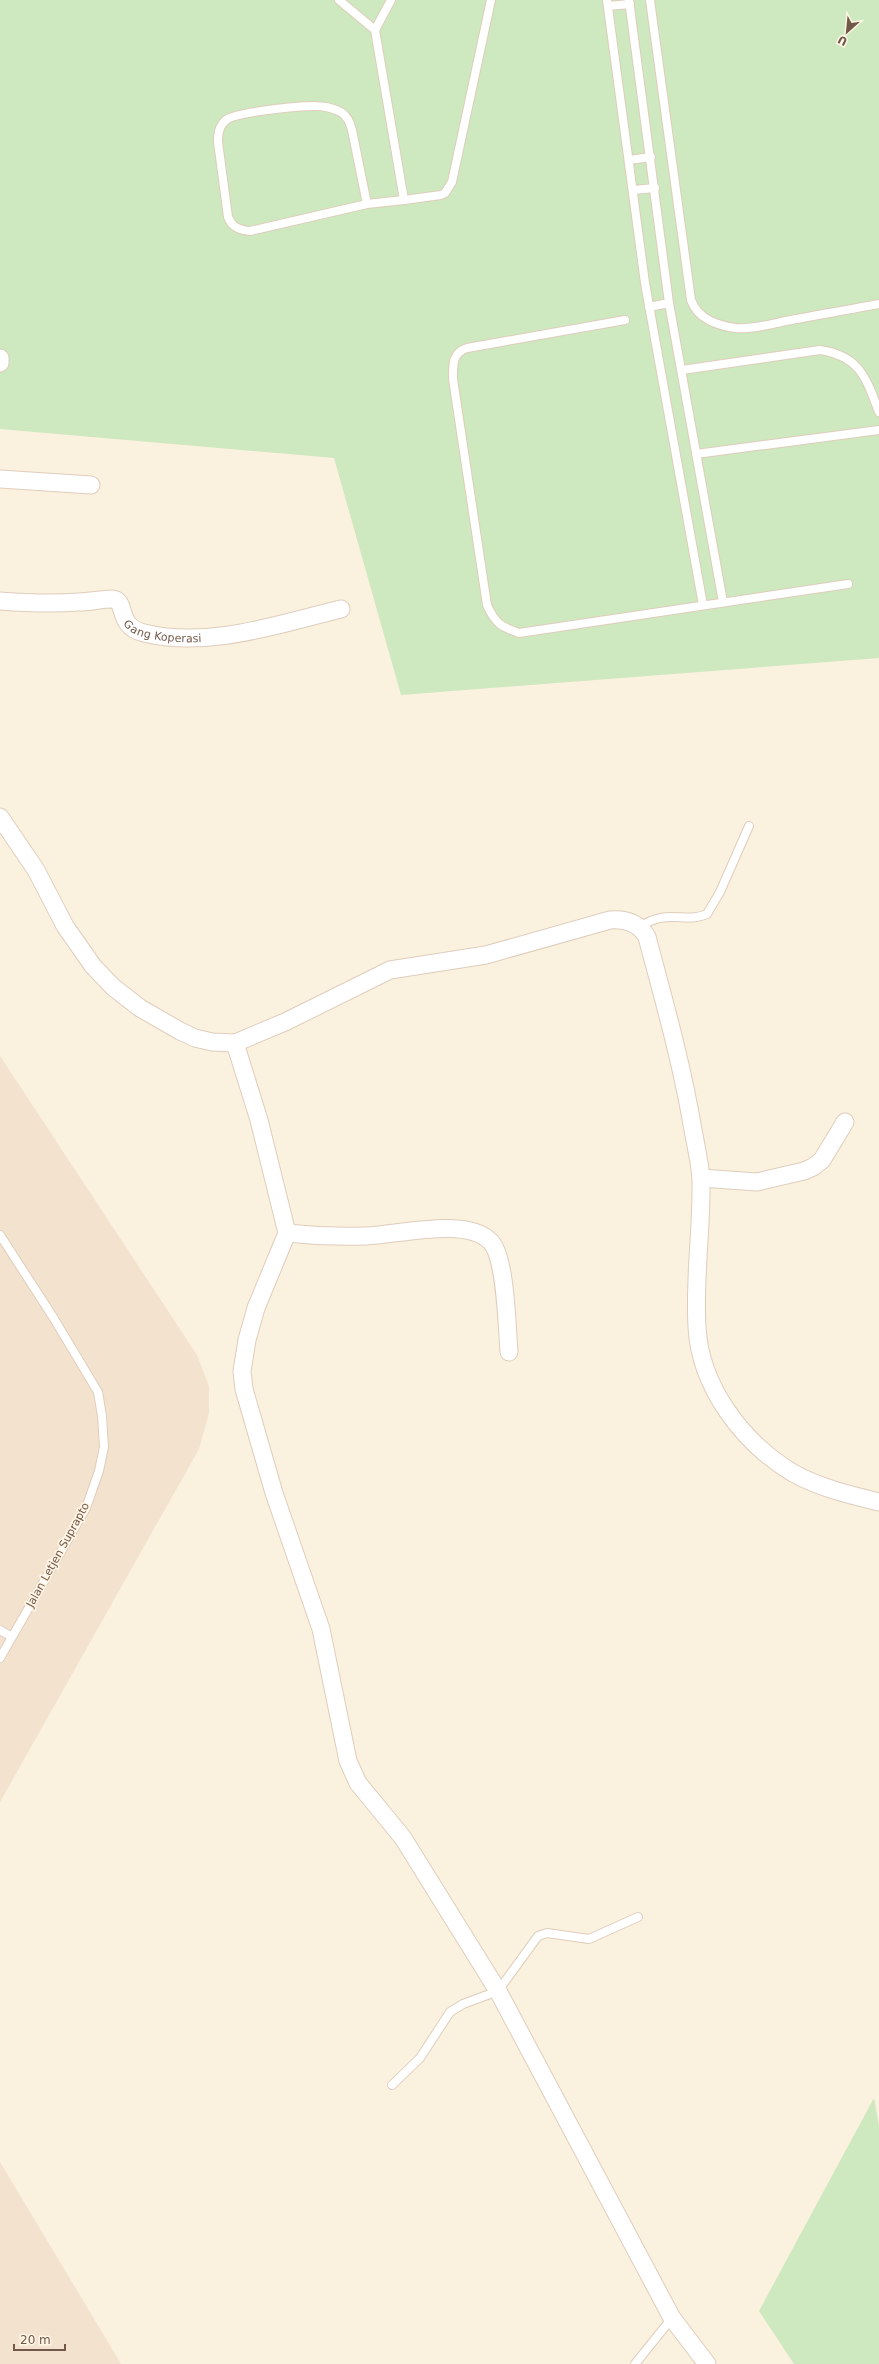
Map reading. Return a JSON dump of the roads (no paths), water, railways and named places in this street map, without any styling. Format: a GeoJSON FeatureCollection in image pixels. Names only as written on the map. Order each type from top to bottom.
{"type":"FeatureCollection","features":[{"type":"Feature","properties":{"kind":"street"},"geometry":{"type":"LineString","coordinates":[[0,358],[0,363]]}},
{"type":"Feature","properties":{"kind":"street"},"geometry":{"type":"LineString","coordinates":[[0,479],[91,485]]}},
{"type":"Feature","properties":{"kind":"street","name":"Gang Koperasi"},"geometry":{"type":"LineString","coordinates":[[0,602],[78,602],[113,599],[121,604],[127,625],[135,631],[157,636],[189,638],[219,636],[252,631],[340,609]]}},
{"type":"Feature","properties":{"kind":"street"},"geometry":{"type":"LineString","coordinates":[[0,817],[36,870],[65,926],[93,966],[113,987],[140,1008],[195,1038],[212,1042],[236,1043],[286,1022],[390,970],[486,955],[610,920],[619,919],[640,927],[647,937],[685,1077],[701,1178],[697,1328],[702,1359],[711,1384],[725,1408],[752,1440],[777,1462],[814,1483],[879,1502]]}},
{"type":"Feature","properties":{"kind":"street"},"geometry":{"type":"LineString","coordinates":[[236,1043],[259,1120],[287,1233],[256,1308],[243,1360],[244,1389],[274,1493],[321,1630],[348,1761],[358,1783],[403,1838],[498,1991],[672,2318],[707,2364]]}},
{"type":"Feature","properties":{"kind":"street"},"geometry":{"type":"LineString","coordinates":[[701,1178],[757,1182],[804,1171],[813,1167],[822,1160],[845,1122]]}},
{"type":"Feature","properties":{"kind":"street"},"geometry":{"type":"LineString","coordinates":[[287,1233],[322,1237],[368,1236],[435,1229],[462,1230],[484,1236],[491,1242],[499,1262],[509,1352]]}},
{"type":"Feature","properties":{"kind":"lane"},"geometry":{"type":"LineString","coordinates":[[339,0],[375,30]]}},
{"type":"Feature","properties":{"kind":"lane"},"geometry":{"type":"LineString","coordinates":[[391,0],[375,30],[404,200]]}},
{"type":"Feature","properties":{"kind":"lane"},"geometry":{"type":"LineString","coordinates":[[367,204],[352,130],[349,120],[341,112],[327,107],[313,106],[242,114],[228,119],[222,125],[218,142],[228,217],[235,227],[250,231],[367,204],[441,196],[445,193],[452,182],[491,0]]}},
{"type":"Feature","properties":{"kind":"lane"},"geometry":{"type":"LineString","coordinates":[[650,0],[691,300],[695,310],[702,317],[715,323],[736,328],[772,324],[879,304]]}},
{"type":"Feature","properties":{"kind":"lane"},"geometry":{"type":"LineString","coordinates":[[703,605],[649,307],[608,3],[629,2],[651,157],[669,304],[723,602]]}},
{"type":"Feature","properties":{"kind":"lane"},"geometry":{"type":"LineString","coordinates":[[629,160],[651,157]]}},
{"type":"Feature","properties":{"kind":"lane"},"geometry":{"type":"LineString","coordinates":[[633,190],[655,188]]}},
{"type":"Feature","properties":{"kind":"lane"},"geometry":{"type":"LineString","coordinates":[[649,307],[669,304]]}},
{"type":"Feature","properties":{"kind":"lane"},"geometry":{"type":"LineString","coordinates":[[625,320],[467,348],[460,350],[455,357],[453,379],[487,605],[494,620],[506,629],[519,633],[848,584]]}},
{"type":"Feature","properties":{"kind":"lane"},"geometry":{"type":"LineString","coordinates":[[682,370],[814,351],[828,352],[860,368],[867,379],[879,412]]}},
{"type":"Feature","properties":{"kind":"lane"},"geometry":{"type":"LineString","coordinates":[[696,454],[879,430]]}},
{"type":"Feature","properties":{"kind":"lane"},"geometry":{"type":"LineString","coordinates":[[640,927],[654,919],[668,916],[696,917],[707,914],[720,892],[749,826]]}},
{"type":"Feature","properties":{"kind":"lane","name":"Jalan Letjen Suprapto"},"geometry":{"type":"LineString","coordinates":[[0,1235],[53,1317],[98,1392],[102,1416],[104,1447],[99,1471],[86,1508],[0,1658]]}},
{"type":"Feature","properties":{"kind":"lane"},"geometry":{"type":"LineString","coordinates":[[0,1630],[12,1636]]}},
{"type":"Feature","properties":{"kind":"lane"},"geometry":{"type":"LineString","coordinates":[[392,2085],[420,2058],[450,2012],[463,2004],[498,1991],[538,1936],[547,1933],[589,1939],[638,1917]]}},
{"type":"Feature","properties":{"kind":"lane"},"geometry":{"type":"LineString","coordinates":[[635,2364],[672,2318]]}}]}
